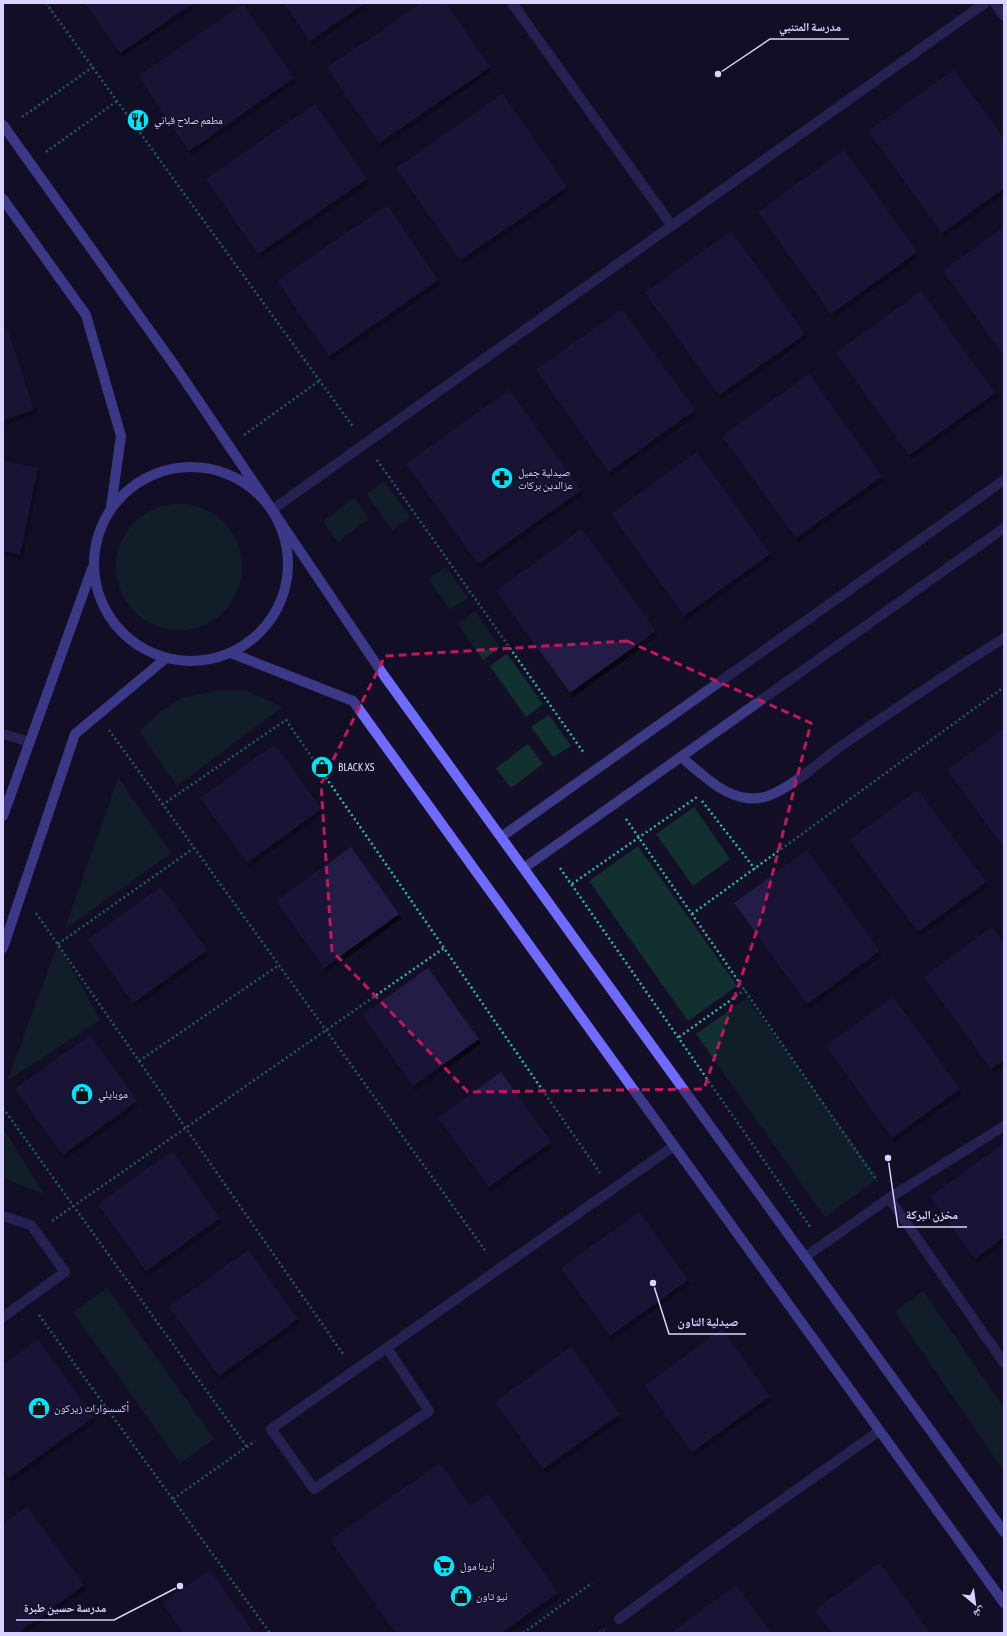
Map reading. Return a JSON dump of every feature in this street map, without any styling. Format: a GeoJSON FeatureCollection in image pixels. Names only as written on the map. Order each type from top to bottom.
{"type":"FeatureCollection","features":[{"type":"Feature","properties":{"kind":"street"},"geometry":{"type":"LineString","coordinates":[[512,3],[672,226]]}},
{"type":"Feature","properties":{"kind":"street"},"geometry":{"type":"LineString","coordinates":[[273,510],[985,3]]}},
{"type":"Feature","properties":{"kind":"street"},"geometry":{"type":"LineString","coordinates":[[995,3],[1004,16]]}},
{"type":"Feature","properties":{"kind":"street"},"geometry":{"type":"LineString","coordinates":[[4,127],[178,369],[385,677],[1004,1532]]}},
{"type":"Feature","properties":{"kind":"street"},"geometry":{"type":"LineString","coordinates":[[3,199],[86,315],[122,436],[111,507]]}},
{"type":"Feature","properties":{"kind":"street"},"geometry":{"type":"LineString","coordinates":[[3,816],[92,569],[96,536],[111,507],[133,484],[161,470],[192,466],[224,471],[251,486],[273,510],[286,540],[288,574],[279,606],[259,634],[231,653],[199,661],[165,659],[137,646],[114,626],[99,599],[92,569]]}},
{"type":"Feature","properties":{"kind":"street"},"geometry":{"type":"LineString","coordinates":[[501,837],[1004,480]]}},
{"type":"Feature","properties":{"kind":"street"},"geometry":{"type":"LineString","coordinates":[[524,868],[1004,528]]}},
{"type":"Feature","properties":{"kind":"street"},"geometry":{"type":"LineString","coordinates":[[681,757],[716,786],[730,794],[747,798],[760,798],[768,796],[787,785],[841,746],[1004,638]]}},
{"type":"Feature","properties":{"kind":"street"},"geometry":{"type":"LineString","coordinates":[[231,653],[353,701],[1004,1603]]}},
{"type":"Feature","properties":{"kind":"street"},"geometry":{"type":"LineString","coordinates":[[3,948],[76,734],[165,659]]}},
{"type":"Feature","properties":{"kind":"street"},"geometry":{"type":"LineString","coordinates":[[3,734],[30,742]]}},
{"type":"Feature","properties":{"kind":"street"},"geometry":{"type":"LineString","coordinates":[[805,1257],[889,1198],[1004,1126]]}},
{"type":"Feature","properties":{"kind":"street"},"geometry":{"type":"LineString","coordinates":[[387,1348],[429,1411],[314,1489],[271,1429],[674,1146]]}},
{"type":"Feature","properties":{"kind":"street"},"geometry":{"type":"LineString","coordinates":[[889,1198],[1004,1363]]}},
{"type":"Feature","properties":{"kind":"street"},"geometry":{"type":"LineString","coordinates":[[3,1216],[31,1225],[65,1272],[3,1317]]}},
{"type":"Feature","properties":{"kind":"street"},"geometry":{"type":"LineString","coordinates":[[619,1618],[879,1431]]}},
{"type":"Feature","properties":{"kind":"path"},"geometry":{"type":"LineString","coordinates":[[46,3],[365,444],[596,769]]}},
{"type":"Feature","properties":{"kind":"path"},"geometry":{"type":"LineString","coordinates":[[4,127],[92,67]]}},
{"type":"Feature","properties":{"kind":"path"},"geometry":{"type":"LineString","coordinates":[[30,163],[117,101]]}},
{"type":"Feature","properties":{"kind":"path"},"geometry":{"type":"LineString","coordinates":[[229,446],[319,381]]}},
{"type":"Feature","properties":{"kind":"path"},"geometry":{"type":"LineString","coordinates":[[692,914],[1004,687]]}},
{"type":"Feature","properties":{"kind":"path"},"geometry":{"type":"LineString","coordinates":[[98,715],[498,1270]]}},
{"type":"Feature","properties":{"kind":"path"},"geometry":{"type":"LineString","coordinates":[[162,805],[286,720],[612,1190]]}},
{"type":"Feature","properties":{"kind":"path"},"geometry":{"type":"LineString","coordinates":[[572,884],[698,797],[755,869]]}},
{"type":"Feature","properties":{"kind":"path"},"geometry":{"type":"LineString","coordinates":[[615,803],[889,1198]]}},
{"type":"Feature","properties":{"kind":"path"},"geometry":{"type":"LineString","coordinates":[[58,944],[194,848]]}},
{"type":"Feature","properties":{"kind":"path"},"geometry":{"type":"LineString","coordinates":[[548,851],[823,1244]]}},
{"type":"Feature","properties":{"kind":"path"},"geometry":{"type":"LineString","coordinates":[[22,893],[355,1371]]}},
{"type":"Feature","properties":{"kind":"path"},"geometry":{"type":"LineString","coordinates":[[36,1232],[444,948]]}},
{"type":"Feature","properties":{"kind":"path"},"geometry":{"type":"LineString","coordinates":[[139,1061],[279,966]]}},
{"type":"Feature","properties":{"kind":"path"},"geometry":{"type":"LineString","coordinates":[[678,1037],[745,990]]}},
{"type":"Feature","properties":{"kind":"path"},"geometry":{"type":"LineString","coordinates":[[3,1108],[247,1447]]}},
{"type":"Feature","properties":{"kind":"path"},"geometry":{"type":"LineString","coordinates":[[27,1299],[270,1633]]}},
{"type":"Feature","properties":{"kind":"path"},"geometry":{"type":"LineString","coordinates":[[173,1499],[271,1429]]}},
{"type":"Feature","properties":{"kind":"path"},"geometry":{"type":"LineString","coordinates":[[523,1633],[592,1583]]}},
{"type":"Feature","properties":{"kind":"highlighted area"},"geometry":{"type":"Polygon","coordinates":[[[627,641],[811,723],[762,915],[704,1089],[468,1092],[332,951],[321,784],[385,656],[627,641]]]}},
{"type":"Feature","properties":{"kind":"green space"},"geometry":{"type":"Polygon","coordinates":[[[384,481],[410,517],[392,530],[367,494],[384,481]]]}},
{"type":"Feature","properties":{"kind":"green space"},"geometry":{"type":"Polygon","coordinates":[[[354,498],[369,518],[338,542],[323,522],[354,498]]]}},
{"type":"Feature","properties":{"kind":"green space"},"geometry":{"type":"Polygon","coordinates":[[[185,504],[209,511],[224,522],[235,537],[241,555],[241,579],[235,597],[224,612],[209,623],[191,629],[173,630],[149,623],[134,612],[123,597],[117,579],[116,561],[123,537],[134,522],[149,511],[167,505],[185,504]]]}},
{"type":"Feature","properties":{"kind":"green space"},"geometry":{"type":"Polygon","coordinates":[[[446,567],[468,598],[450,610],[429,579],[446,567]]]}},
{"type":"Feature","properties":{"kind":"green space"},"geometry":{"type":"Polygon","coordinates":[[[475,611],[500,647],[483,660],[458,624],[475,611]]]}},
{"type":"Feature","properties":{"kind":"green space"},"geometry":{"type":"Polygon","coordinates":[[[507,654],[543,704],[526,717],[490,666],[507,654]]]}},
{"type":"Feature","properties":{"kind":"green space"},"geometry":{"type":"Polygon","coordinates":[[[220,690],[248,691],[282,707],[177,786],[139,731],[160,712],[182,698],[220,690]]]}},
{"type":"Feature","properties":{"kind":"green space"},"geometry":{"type":"Polygon","coordinates":[[[549,715],[571,746],[553,757],[531,727],[549,715]]]}},
{"type":"Feature","properties":{"kind":"green space"},"geometry":{"type":"Polygon","coordinates":[[[528,744],[543,764],[511,788],[496,768],[528,744]]]}},
{"type":"Feature","properties":{"kind":"green space"},"geometry":{"type":"Polygon","coordinates":[[[118,778],[171,853],[65,929],[118,778]]]}},
{"type":"Feature","properties":{"kind":"green space"},"geometry":{"type":"Polygon","coordinates":[[[694,807],[730,859],[693,886],[656,834],[694,807]]]}},
{"type":"Feature","properties":{"kind":"green space"},"geometry":{"type":"Polygon","coordinates":[[[638,846],[737,986],[688,1021],[589,881],[638,846]]]}},
{"type":"Feature","properties":{"kind":"green space"},"geometry":{"type":"Polygon","coordinates":[[[58,944],[100,1020],[7,1081],[58,944]]]}},
{"type":"Feature","properties":{"kind":"green space"},"geometry":{"type":"Polygon","coordinates":[[[747,998],[878,1178],[825,1217],[696,1034],[747,998]]]}},
{"type":"Feature","properties":{"kind":"green space"},"geometry":{"type":"Polygon","coordinates":[[[3,1128],[44,1194],[3,1178],[3,1128]]]}},
{"type":"Feature","properties":{"kind":"green space"},"geometry":{"type":"Polygon","coordinates":[[[107,1288],[214,1439],[180,1463],[73,1312],[107,1288]]]}},
{"type":"Feature","properties":{"kind":"green space"},"geometry":{"type":"Polygon","coordinates":[[[923,1291],[1004,1408],[1004,1471],[895,1312],[923,1291]]]}},
{"type":"Feature","properties":{"kind":"building"},"geometry":{"type":"Polygon","coordinates":[[[85,3],[193,3],[120,53],[85,3]]]}},
{"type":"Feature","properties":{"kind":"building"},"geometry":{"type":"Polygon","coordinates":[[[284,3],[365,3],[310,41],[284,3]]]}},
{"type":"Feature","properties":{"kind":"building"},"geometry":{"type":"Polygon","coordinates":[[[421,3],[446,3],[490,67],[379,143],[327,68],[421,3]]]}},
{"type":"Feature","properties":{"kind":"building"},"geometry":{"type":"Polygon","coordinates":[[[243,4],[294,78],[189,151],[138,76],[243,4]]]}},
{"type":"Feature","properties":{"kind":"building"},"geometry":{"type":"Polygon","coordinates":[[[954,70],[1004,139],[1004,188],[942,233],[868,131],[954,70]]]}},
{"type":"Feature","properties":{"kind":"building"},"geometry":{"type":"Polygon","coordinates":[[[503,94],[567,187],[460,260],[396,168],[503,94]]]}},
{"type":"Feature","properties":{"kind":"building"},"geometry":{"type":"Polygon","coordinates":[[[315,104],[367,179],[258,254],[206,179],[315,104]]]}},
{"type":"Feature","properties":{"kind":"building"},"geometry":{"type":"Polygon","coordinates":[[[844,150],[917,252],[831,314],[758,212],[844,150]]]}},
{"type":"Feature","properties":{"kind":"building"},"geometry":{"type":"Polygon","coordinates":[[[387,205],[438,280],[329,356],[277,281],[387,205]]]}},
{"type":"Feature","properties":{"kind":"building"},"geometry":{"type":"Polygon","coordinates":[[[1004,227],[1004,356],[943,271],[1004,227]]]}},
{"type":"Feature","properties":{"kind":"building"},"geometry":{"type":"Polygon","coordinates":[[[731,231],[805,334],[719,395],[645,293],[731,231]]]}},
{"type":"Feature","properties":{"kind":"building"},"geometry":{"type":"Polygon","coordinates":[[[921,291],[995,393],[909,455],[836,353],[921,291]]]}},
{"type":"Feature","properties":{"kind":"building"},"geometry":{"type":"Polygon","coordinates":[[[622,309],[695,410],[609,472],[536,370],[622,309]]]}},
{"type":"Feature","properties":{"kind":"building"},"geometry":{"type":"Polygon","coordinates":[[[8,329],[34,410],[3,420],[3,331],[8,329]]]}},
{"type":"Feature","properties":{"kind":"building"},"geometry":{"type":"Polygon","coordinates":[[[809,374],[882,476],[796,538],[722,436],[809,374]]]}},
{"type":"Feature","properties":{"kind":"building"},"geometry":{"type":"Polygon","coordinates":[[[509,390],[581,490],[478,564],[406,464],[509,390]]]}},
{"type":"Feature","properties":{"kind":"building"},"geometry":{"type":"Polygon","coordinates":[[[697,452],[770,554],[684,616],[611,514],[697,452]]]}},
{"type":"Feature","properties":{"kind":"building"},"geometry":{"type":"Polygon","coordinates":[[[3,461],[38,468],[20,555],[3,551],[3,461]]]}},
{"type":"Feature","properties":{"kind":"building"},"geometry":{"type":"Polygon","coordinates":[[[582,529],[656,631],[570,693],[496,591],[582,529]]]}},
{"type":"Feature","properties":{"kind":"building"},"geometry":{"type":"Polygon","coordinates":[[[1004,728],[1004,848],[947,770],[1004,728]]]}},
{"type":"Feature","properties":{"kind":"building"},"geometry":{"type":"Polygon","coordinates":[[[275,744],[321,809],[247,863],[200,798],[275,744]]]}},
{"type":"Feature","properties":{"kind":"building"},"geometry":{"type":"Polygon","coordinates":[[[918,790],[986,882],[918,932],[850,840],[918,790]]]}},
{"type":"Feature","properties":{"kind":"building"},"geometry":{"type":"Polygon","coordinates":[[[351,847],[399,914],[324,968],[276,901],[351,847]]]}},
{"type":"Feature","properties":{"kind":"building"},"geometry":{"type":"Polygon","coordinates":[[[807,850],[880,951],[807,1004],[734,903],[807,850]]]}},
{"type":"Feature","properties":{"kind":"building"},"geometry":{"type":"Polygon","coordinates":[[[161,887],[207,950],[133,1003],[88,939],[161,887]]]}},
{"type":"Feature","properties":{"kind":"building"},"geometry":{"type":"Polygon","coordinates":[[[992,927],[1004,944],[1004,1060],[991,1069],[924,977],[992,927]]]}},
{"type":"Feature","properties":{"kind":"building"},"geometry":{"type":"Polygon","coordinates":[[[428,968],[479,1039],[413,1086],[362,1015],[428,968]]]}},
{"type":"Feature","properties":{"kind":"building"},"geometry":{"type":"Polygon","coordinates":[[[893,997],[960,1089],[892,1138],[826,1046],[893,997]]]}},
{"type":"Feature","properties":{"kind":"building"},"geometry":{"type":"Polygon","coordinates":[[[90,1035],[137,1101],[63,1155],[15,1089],[90,1035]]]}},
{"type":"Feature","properties":{"kind":"building"},"geometry":{"type":"Polygon","coordinates":[[[501,1072],[551,1142],[489,1187],[438,1118],[501,1072]]]}},
{"type":"Feature","properties":{"kind":"building"},"geometry":{"type":"Polygon","coordinates":[[[1004,1143],[1004,1237],[975,1259],[930,1197],[1004,1143]]]}},
{"type":"Feature","properties":{"kind":"building"},"geometry":{"type":"Polygon","coordinates":[[[172,1151],[220,1218],[146,1271],[98,1204],[172,1151]]]}},
{"type":"Feature","properties":{"kind":"building"},"geometry":{"type":"Polygon","coordinates":[[[639,1212],[688,1280],[610,1336],[561,1268],[639,1212]]]}},
{"type":"Feature","properties":{"kind":"building"},"geometry":{"type":"Polygon","coordinates":[[[248,1250],[298,1319],[219,1376],[169,1307],[248,1250]]]}},
{"type":"Feature","properties":{"kind":"building"},"geometry":{"type":"Polygon","coordinates":[[[722,1329],[770,1396],[692,1452],[645,1386],[722,1329]]]}},
{"type":"Feature","properties":{"kind":"building"},"geometry":{"type":"Polygon","coordinates":[[[38,1340],[94,1417],[9,1478],[3,1470],[3,1365],[38,1340]]]}},
{"type":"Feature","properties":{"kind":"building"},"geometry":{"type":"Polygon","coordinates":[[[571,1347],[620,1414],[543,1469],[495,1402],[571,1347]]]}},
{"type":"Feature","properties":{"kind":"building","name":"أرينا مول"},"geometry":{"type":"Polygon","coordinates":[[[440,1463],[470,1506],[488,1494],[558,1593],[501,1633],[396,1633],[330,1540],[440,1463]]]}},
{"type":"Feature","properties":{"kind":"building"},"geometry":{"type":"Polygon","coordinates":[[[27,1507],[84,1585],[18,1633],[3,1633],[3,1524],[27,1507]]]}},
{"type":"Feature","properties":{"kind":"building"},"geometry":{"type":"Polygon","coordinates":[[[880,1563],[930,1633],[832,1633],[815,1610],[880,1563]]]}},
{"type":"Feature","properties":{"kind":"building"},"geometry":{"type":"Polygon","coordinates":[[[210,1570],[254,1633],[183,1633],[162,1603],[210,1570]]]}},
{"type":"Feature","properties":{"kind":"building"},"geometry":{"type":"Polygon","coordinates":[[[736,1585],[771,1633],[672,1632],[736,1585]]]}},
{"type":"Feature","properties":{"kind":"place","name":"مدرسة المتنبي"},"geometry":{"type":"Point","coordinates":[718,74]}},
{"type":"Feature","properties":{"kind":"place","name":"مطعم صلاح قباني"},"geometry":{"type":"Point","coordinates":[138,120]}},
{"type":"Feature","properties":{"kind":"place","name":"صيدلية جميل عزالدين بركات"},"geometry":{"type":"Point","coordinates":[502,478]}},
{"type":"Feature","properties":{"kind":"place","name":"BLACK XS"},"geometry":{"type":"Point","coordinates":[322,767]}},
{"type":"Feature","properties":{"kind":"place","name":"موبايلي"},"geometry":{"type":"Point","coordinates":[82,1094]}},
{"type":"Feature","properties":{"kind":"place","name":"مخزن البركة"},"geometry":{"type":"Point","coordinates":[888,1158]}},
{"type":"Feature","properties":{"kind":"place","name":"صيدلية التاون"},"geometry":{"type":"Point","coordinates":[653,1283]}},
{"type":"Feature","properties":{"kind":"place","name":"أكسسوارات زيركون"},"geometry":{"type":"Point","coordinates":[39,1408]}},
{"type":"Feature","properties":{"kind":"place","name":"أرينا مول"},"geometry":{"type":"Point","coordinates":[444,1566]}},
{"type":"Feature","properties":{"kind":"place","name":"مدرسة حسين طبرة"},"geometry":{"type":"Point","coordinates":[180,1586]}},
{"type":"Feature","properties":{"kind":"place","name":"نيو تاون"},"geometry":{"type":"Point","coordinates":[461,1596]}}]}
